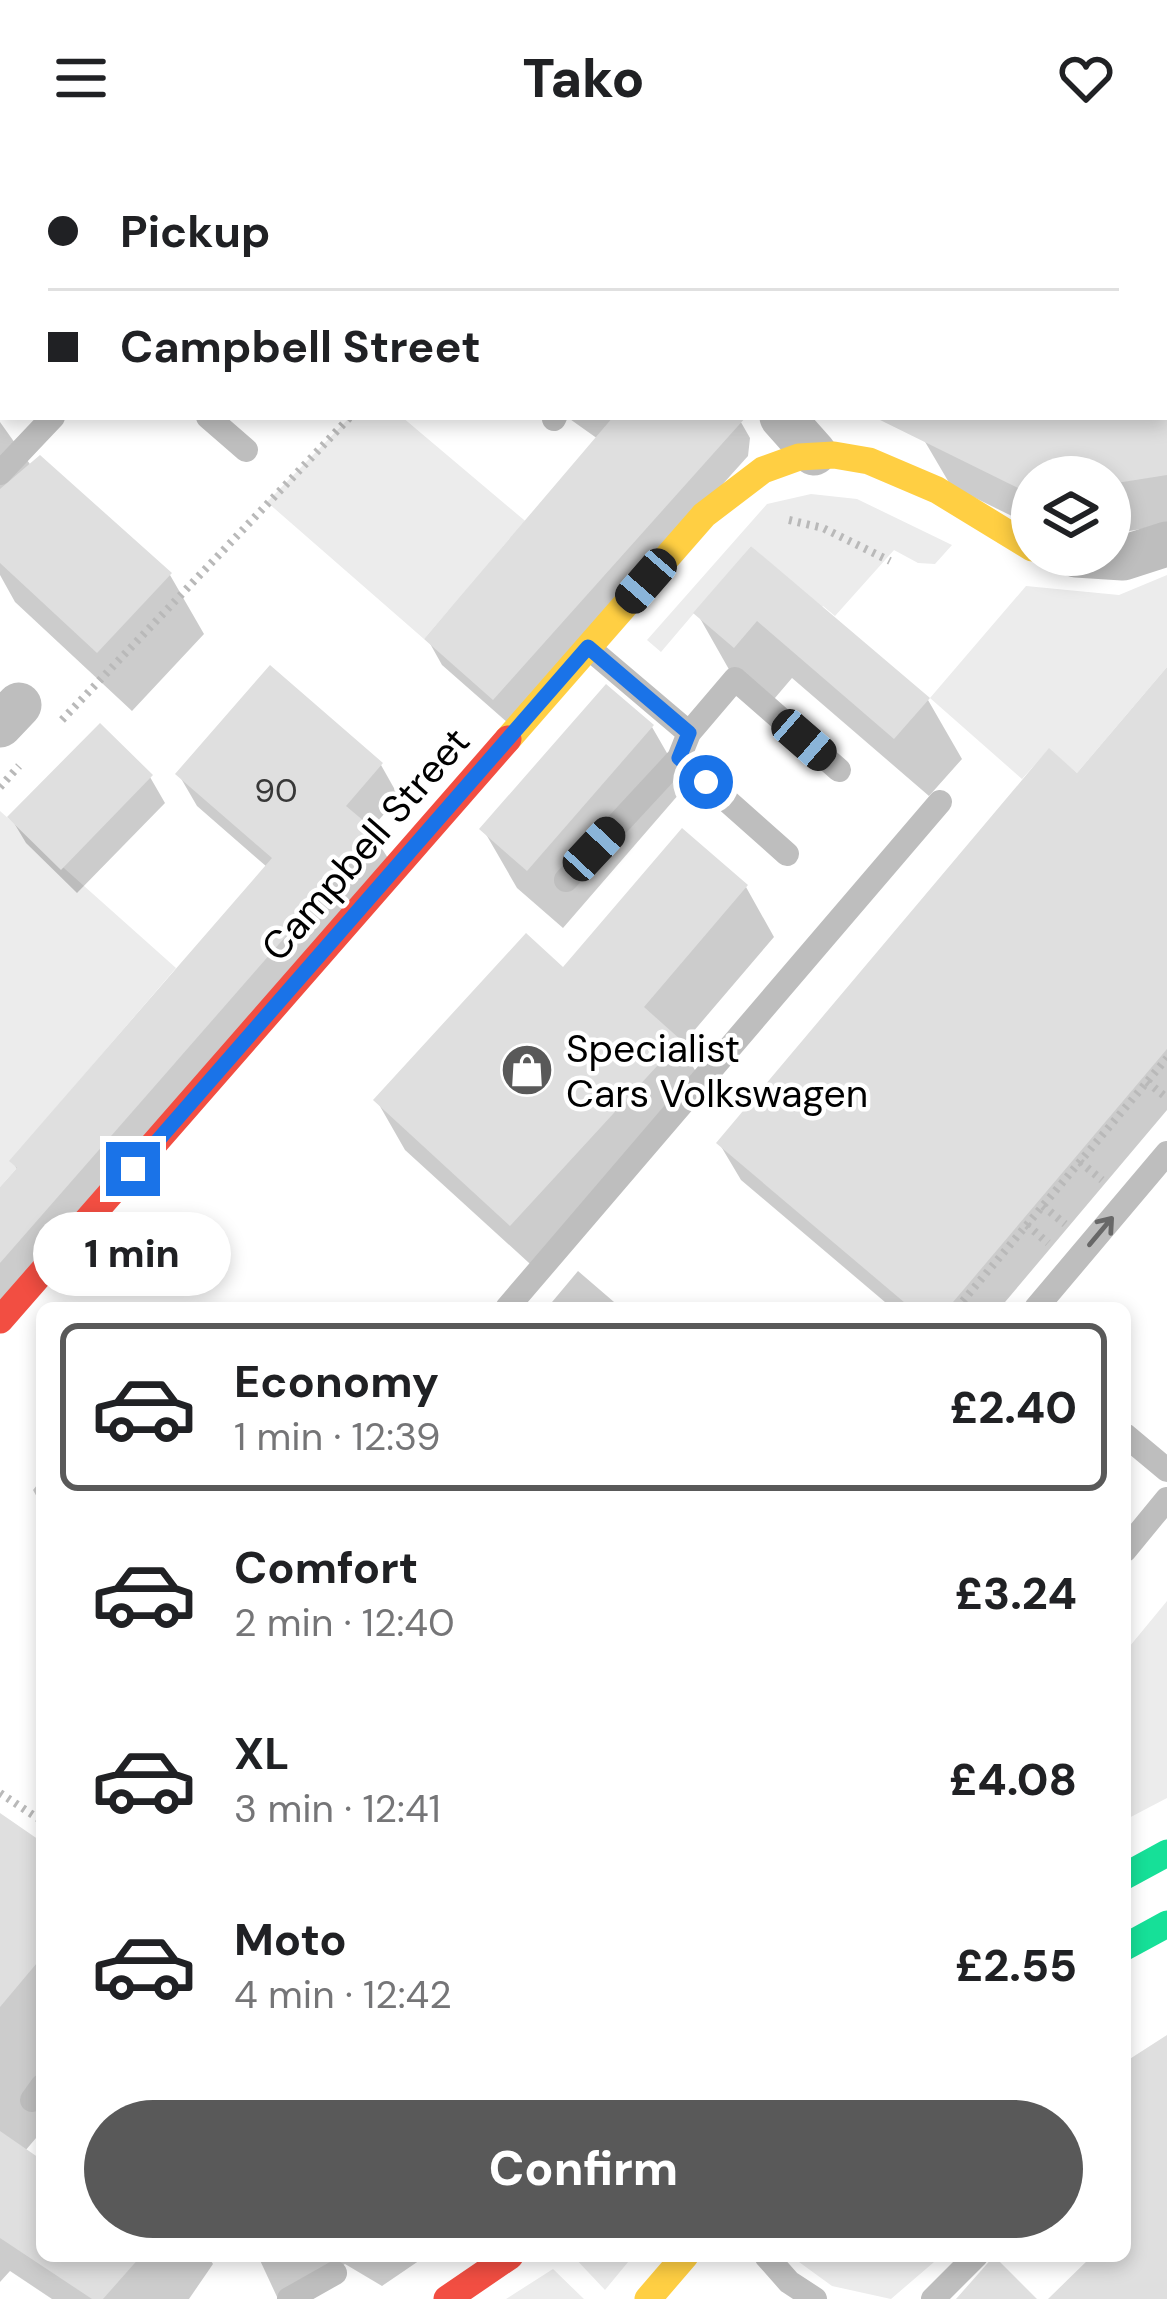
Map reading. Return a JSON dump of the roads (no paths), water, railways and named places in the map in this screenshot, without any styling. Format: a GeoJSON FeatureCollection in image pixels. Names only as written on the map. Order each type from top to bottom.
{"type":"FeatureCollection","features":[{"type":"Feature","properties":{"kind":"street"},"geometry":{"type":"LineString","coordinates":[[785,420],[814,452],[841,452],[897,469],[1011,536]]}},
{"type":"Feature","properties":{"kind":"street","name":"Campbell Street"},"geometry":{"type":"LineString","coordinates":[[0,1320],[704,515],[762,470],[814,452]]}},
{"type":"Feature","properties":{"kind":"street"},"geometry":{"type":"LineString","coordinates":[[1131,555],[1167,544]]}},
{"type":"Feature","properties":{"kind":"street"},"geometry":{"type":"LineString","coordinates":[[1131,1873],[1167,1853]]}},
{"type":"Feature","properties":{"kind":"street"},"geometry":{"type":"LineString","coordinates":[[1131,1944],[1167,1924]]}},
{"type":"Feature","properties":{"kind":"street"},"geometry":{"type":"LineString","coordinates":[[447,2299],[500,2262]]}},
{"type":"Feature","properties":{"kind":"street"},"geometry":{"type":"LineString","coordinates":[[648,2299],[680,2262]]}},
{"type":"Feature","properties":{"kind":"lane"},"geometry":{"type":"LineString","coordinates":[[0,473],[50,420]]}},
{"type":"Feature","properties":{"kind":"lane"},"geometry":{"type":"LineString","coordinates":[[211,420],[246,450]]}},
{"type":"Feature","properties":{"kind":"lane"},"geometry":{"type":"LineString","coordinates":[[588,647],[689,733]]}},
{"type":"Feature","properties":{"kind":"lane"},"geometry":{"type":"LineString","coordinates":[[566,880],[679,758],[689,733],[734,679],[839,770]]}},
{"type":"Feature","properties":{"kind":"lane"},"geometry":{"type":"LineString","coordinates":[[679,758],[787,854]]}},
{"type":"Feature","properties":{"kind":"lane"},"geometry":{"type":"LineString","coordinates":[[512,1302],[940,802]]}},
{"type":"Feature","properties":{"kind":"lane"},"geometry":{"type":"LineString","coordinates":[[1041,1302],[1167,1153]]}},
{"type":"Feature","properties":{"kind":"lane"},"geometry":{"type":"LineString","coordinates":[[1131,1440],[1167,1471]]}},
{"type":"Feature","properties":{"kind":"lane"},"geometry":{"type":"LineString","coordinates":[[1131,1543],[1167,1499]]}},
{"type":"Feature","properties":{"kind":"lane"},"geometry":{"type":"LineString","coordinates":[[771,2262],[789,2282],[815,2299]]}},
{"type":"Feature","properties":{"kind":"lane"},"geometry":{"type":"LineString","coordinates":[[933,2299],[970,2262]]}},
{"type":"Feature","properties":{"kind":"lane"},"geometry":{"type":"LineString","coordinates":[[289,2299],[334,2272]]}},
{"type":"Feature","properties":{"kind":"place","name":"Specialist Cars Volkswagen"},"geometry":{"type":"Point","coordinates":[527,1070]}}]}
